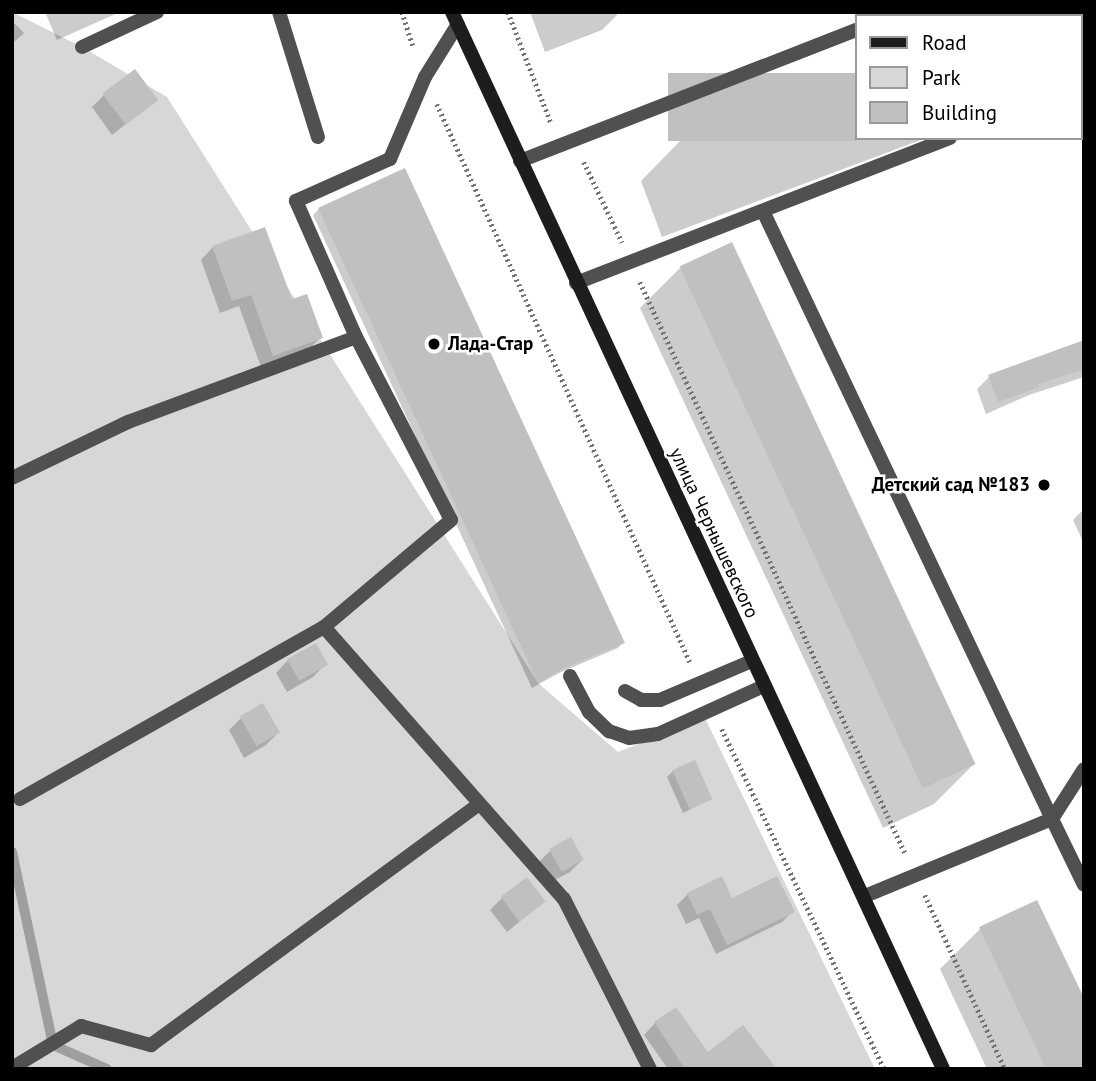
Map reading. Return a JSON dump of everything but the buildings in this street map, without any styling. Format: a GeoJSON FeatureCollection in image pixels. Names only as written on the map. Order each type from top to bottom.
{"type":"FeatureCollection","features":[{"type":"Feature","properties":{"kind":"street","name":"улица Чернышевского"},"geometry":{"type":"LineString","coordinates":[[455,18],[752,661],[865,896],[943,1069]]}},
{"type":"Feature","properties":{"kind":"lane"},"geometry":{"type":"LineString","coordinates":[[82,47],[157,12]]}},
{"type":"Feature","properties":{"kind":"lane"},"geometry":{"type":"LineString","coordinates":[[279,12],[318,137]]}},
{"type":"Feature","properties":{"kind":"lane"},"geometry":{"type":"LineString","coordinates":[[20,799],[324,627],[450,520],[356,337],[296,201],[390,159],[425,77],[455,18]]}},
{"type":"Feature","properties":{"kind":"lane"},"geometry":{"type":"LineString","coordinates":[[520,161],[855,30]]}},
{"type":"Feature","properties":{"kind":"lane"},"geometry":{"type":"LineString","coordinates":[[576,283],[945,140]]}},
{"type":"Feature","properties":{"kind":"lane"},"geometry":{"type":"LineString","coordinates":[[764,211],[1084,885]]}},
{"type":"Feature","properties":{"kind":"lane"},"geometry":{"type":"LineString","coordinates":[[12,478],[128,422],[356,337]]}},
{"type":"Feature","properties":{"kind":"lane"},"geometry":{"type":"LineString","coordinates":[[324,627],[564,899],[650,1069]]}},
{"type":"Feature","properties":{"kind":"lane"},"geometry":{"type":"LineString","coordinates":[[625,691],[641,700],[660,700],[752,661]]}},
{"type":"Feature","properties":{"kind":"lane"},"geometry":{"type":"LineString","coordinates":[[570,676],[589,712],[609,731],[629,738],[658,734],[764,686]]}},
{"type":"Feature","properties":{"kind":"lane"},"geometry":{"type":"LineString","coordinates":[[865,896],[1052,819],[1084,769]]}},
{"type":"Feature","properties":{"kind":"lane"},"geometry":{"type":"LineString","coordinates":[[12,1068],[81,1026],[151,1045],[479,804]]}},
{"type":"Feature","properties":{"kind":"path"},"geometry":{"type":"LineString","coordinates":[[402,12],[425,77],[700,683]]}},
{"type":"Feature","properties":{"kind":"path"},"geometry":{"type":"LineString","coordinates":[[508,12],[550,122],[587,165],[1005,1069]]}},
{"type":"Feature","properties":{"kind":"path"},"geometry":{"type":"LineString","coordinates":[[713,710],[884,1069]]}},
{"type":"Feature","properties":{"kind":"green space"},"geometry":{"type":"Polygon","coordinates":[[[12,12],[82,47],[167,97],[538,683],[618,752],[705,718],[875,1069],[12,1069],[12,12]]]}},
{"type":"Feature","properties":{"kind":"waterway"},"geometry":{"type":"LineString","coordinates":[[12,852],[53,1045],[107,1069]]}},
{"type":"Feature","properties":{"kind":"place","name":"Лада-Стар"},"geometry":{"type":"Point","coordinates":[434,344]}},
{"type":"Feature","properties":{"kind":"place","name":"Детский сад №183"},"geometry":{"type":"Point","coordinates":[1044,485]}}]}
